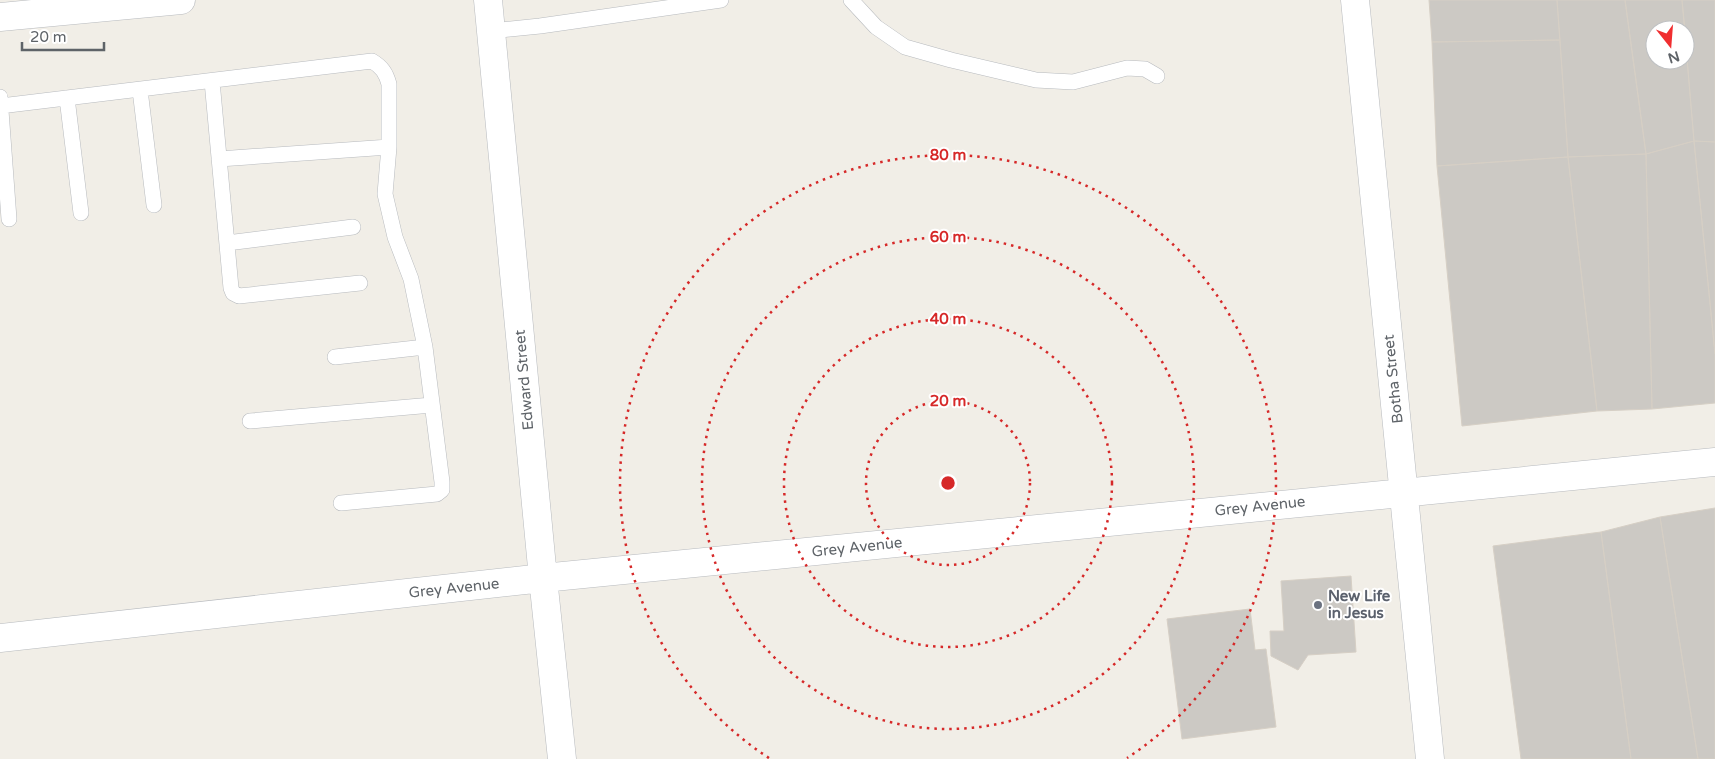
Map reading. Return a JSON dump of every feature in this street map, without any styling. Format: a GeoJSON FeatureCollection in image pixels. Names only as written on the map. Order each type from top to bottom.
{"type":"FeatureCollection","features":[{"type":"Feature","properties":{"kind":"street"},"geometry":{"type":"LineString","coordinates":[[0,17],[181,0]]}},
{"type":"Feature","properties":{"kind":"street","name":"Edward Street"},"geometry":{"type":"LineString","coordinates":[[488,0],[562,759]]}},
{"type":"Feature","properties":{"kind":"street","name":"Botha Street"},"geometry":{"type":"LineString","coordinates":[[1355,0],[1430,759]]}},
{"type":"Feature","properties":{"kind":"street","name":"Grey Avenue"},"geometry":{"type":"LineString","coordinates":[[0,638],[543,578],[1715,462]]}},
{"type":"Feature","properties":{"kind":"lane"},"geometry":{"type":"LineString","coordinates":[[491,31],[540,26],[721,0]]}},
{"type":"Feature","properties":{"kind":"lane"},"geometry":{"type":"LineString","coordinates":[[851,0],[876,27],[905,47],[952,60],[1036,80],[1073,82],[1127,68],[1145,69],[1157,76]]}},
{"type":"Feature","properties":{"kind":"lane"},"geometry":{"type":"LineString","coordinates":[[9,219],[0,103],[140,90],[372,60],[380,66],[387,75],[389,84],[385,194],[395,237],[411,279],[425,347],[442,490],[437,494],[341,503]]}},
{"type":"Feature","properties":{"kind":"lane"},"geometry":{"type":"LineString","coordinates":[[212,81],[233,293],[239,296],[360,283]]}},
{"type":"Feature","properties":{"kind":"lane"},"geometry":{"type":"LineString","coordinates":[[140,90],[154,205]]}},
{"type":"Feature","properties":{"kind":"lane"},"geometry":{"type":"LineString","coordinates":[[67,98],[81,213]]}},
{"type":"Feature","properties":{"kind":"lane"},"geometry":{"type":"LineString","coordinates":[[219,159],[388,147]]}},
{"type":"Feature","properties":{"kind":"lane"},"geometry":{"type":"LineString","coordinates":[[227,243],[353,227]]}},
{"type":"Feature","properties":{"kind":"lane"},"geometry":{"type":"LineString","coordinates":[[335,357],[425,347]]}},
{"type":"Feature","properties":{"kind":"lane"},"geometry":{"type":"LineString","coordinates":[[250,421],[432,405]]}},
{"type":"Feature","properties":{"kind":"building"},"geometry":{"type":"Polygon","coordinates":[[[1429,0],[1557,0],[1560,40],[1432,42],[1429,0]]]}},
{"type":"Feature","properties":{"kind":"building"},"geometry":{"type":"Polygon","coordinates":[[[1557,0],[1625,0],[1646,154],[1568,157],[1557,0]]]}},
{"type":"Feature","properties":{"kind":"building"},"geometry":{"type":"Polygon","coordinates":[[[1625,0],[1682,0],[1684,20],[1645,20],[1645,70],[1688,70],[1694,141],[1646,154],[1625,0]]]}},
{"type":"Feature","properties":{"kind":"building"},"geometry":{"type":"Polygon","coordinates":[[[1682,0],[1715,0],[1715,142],[1694,141],[1688,70],[1695,70],[1695,20],[1684,20],[1682,0]]]}},
{"type":"Feature","properties":{"kind":"building"},"geometry":{"type":"Polygon","coordinates":[[[1560,40],[1568,157],[1437,166],[1432,42],[1560,40]]]}},
{"type":"Feature","properties":{"kind":"building"},"geometry":{"type":"Polygon","coordinates":[[[1694,141],[1715,142],[1715,354],[1694,141]]]}},
{"type":"Feature","properties":{"kind":"building"},"geometry":{"type":"Polygon","coordinates":[[[1694,141],[1715,354],[1715,403],[1652,409],[1646,154],[1694,141]]]}},
{"type":"Feature","properties":{"kind":"building"},"geometry":{"type":"Polygon","coordinates":[[[1646,154],[1652,409],[1597,411],[1568,157],[1646,154]]]}},
{"type":"Feature","properties":{"kind":"building"},"geometry":{"type":"Polygon","coordinates":[[[1568,157],[1597,411],[1462,426],[1437,166],[1568,157]]]}},
{"type":"Feature","properties":{"kind":"building"},"geometry":{"type":"Polygon","coordinates":[[[1715,508],[1715,759],[1698,759],[1660,517],[1715,508]]]}},
{"type":"Feature","properties":{"kind":"building"},"geometry":{"type":"Polygon","coordinates":[[[1660,517],[1698,759],[1631,759],[1601,532],[1660,517]]]}},
{"type":"Feature","properties":{"kind":"building"},"geometry":{"type":"Polygon","coordinates":[[[1601,532],[1631,759],[1521,759],[1493,546],[1601,532]]]}},
{"type":"Feature","properties":{"kind":"building","name":"New Life in Jesus"},"geometry":{"type":"Polygon","coordinates":[[[1351,576],[1356,652],[1308,655],[1298,670],[1271,656],[1270,631],[1284,631],[1281,581],[1351,576]]]}},
{"type":"Feature","properties":{"kind":"building"},"geometry":{"type":"Polygon","coordinates":[[[1250,609],[1255,650],[1266,649],[1276,727],[1182,739],[1167,619],[1250,609]]]}},
{"type":"Feature","properties":{"kind":"place","name":"New Life in Jesus"},"geometry":{"type":"Point","coordinates":[1318,605]}}]}
